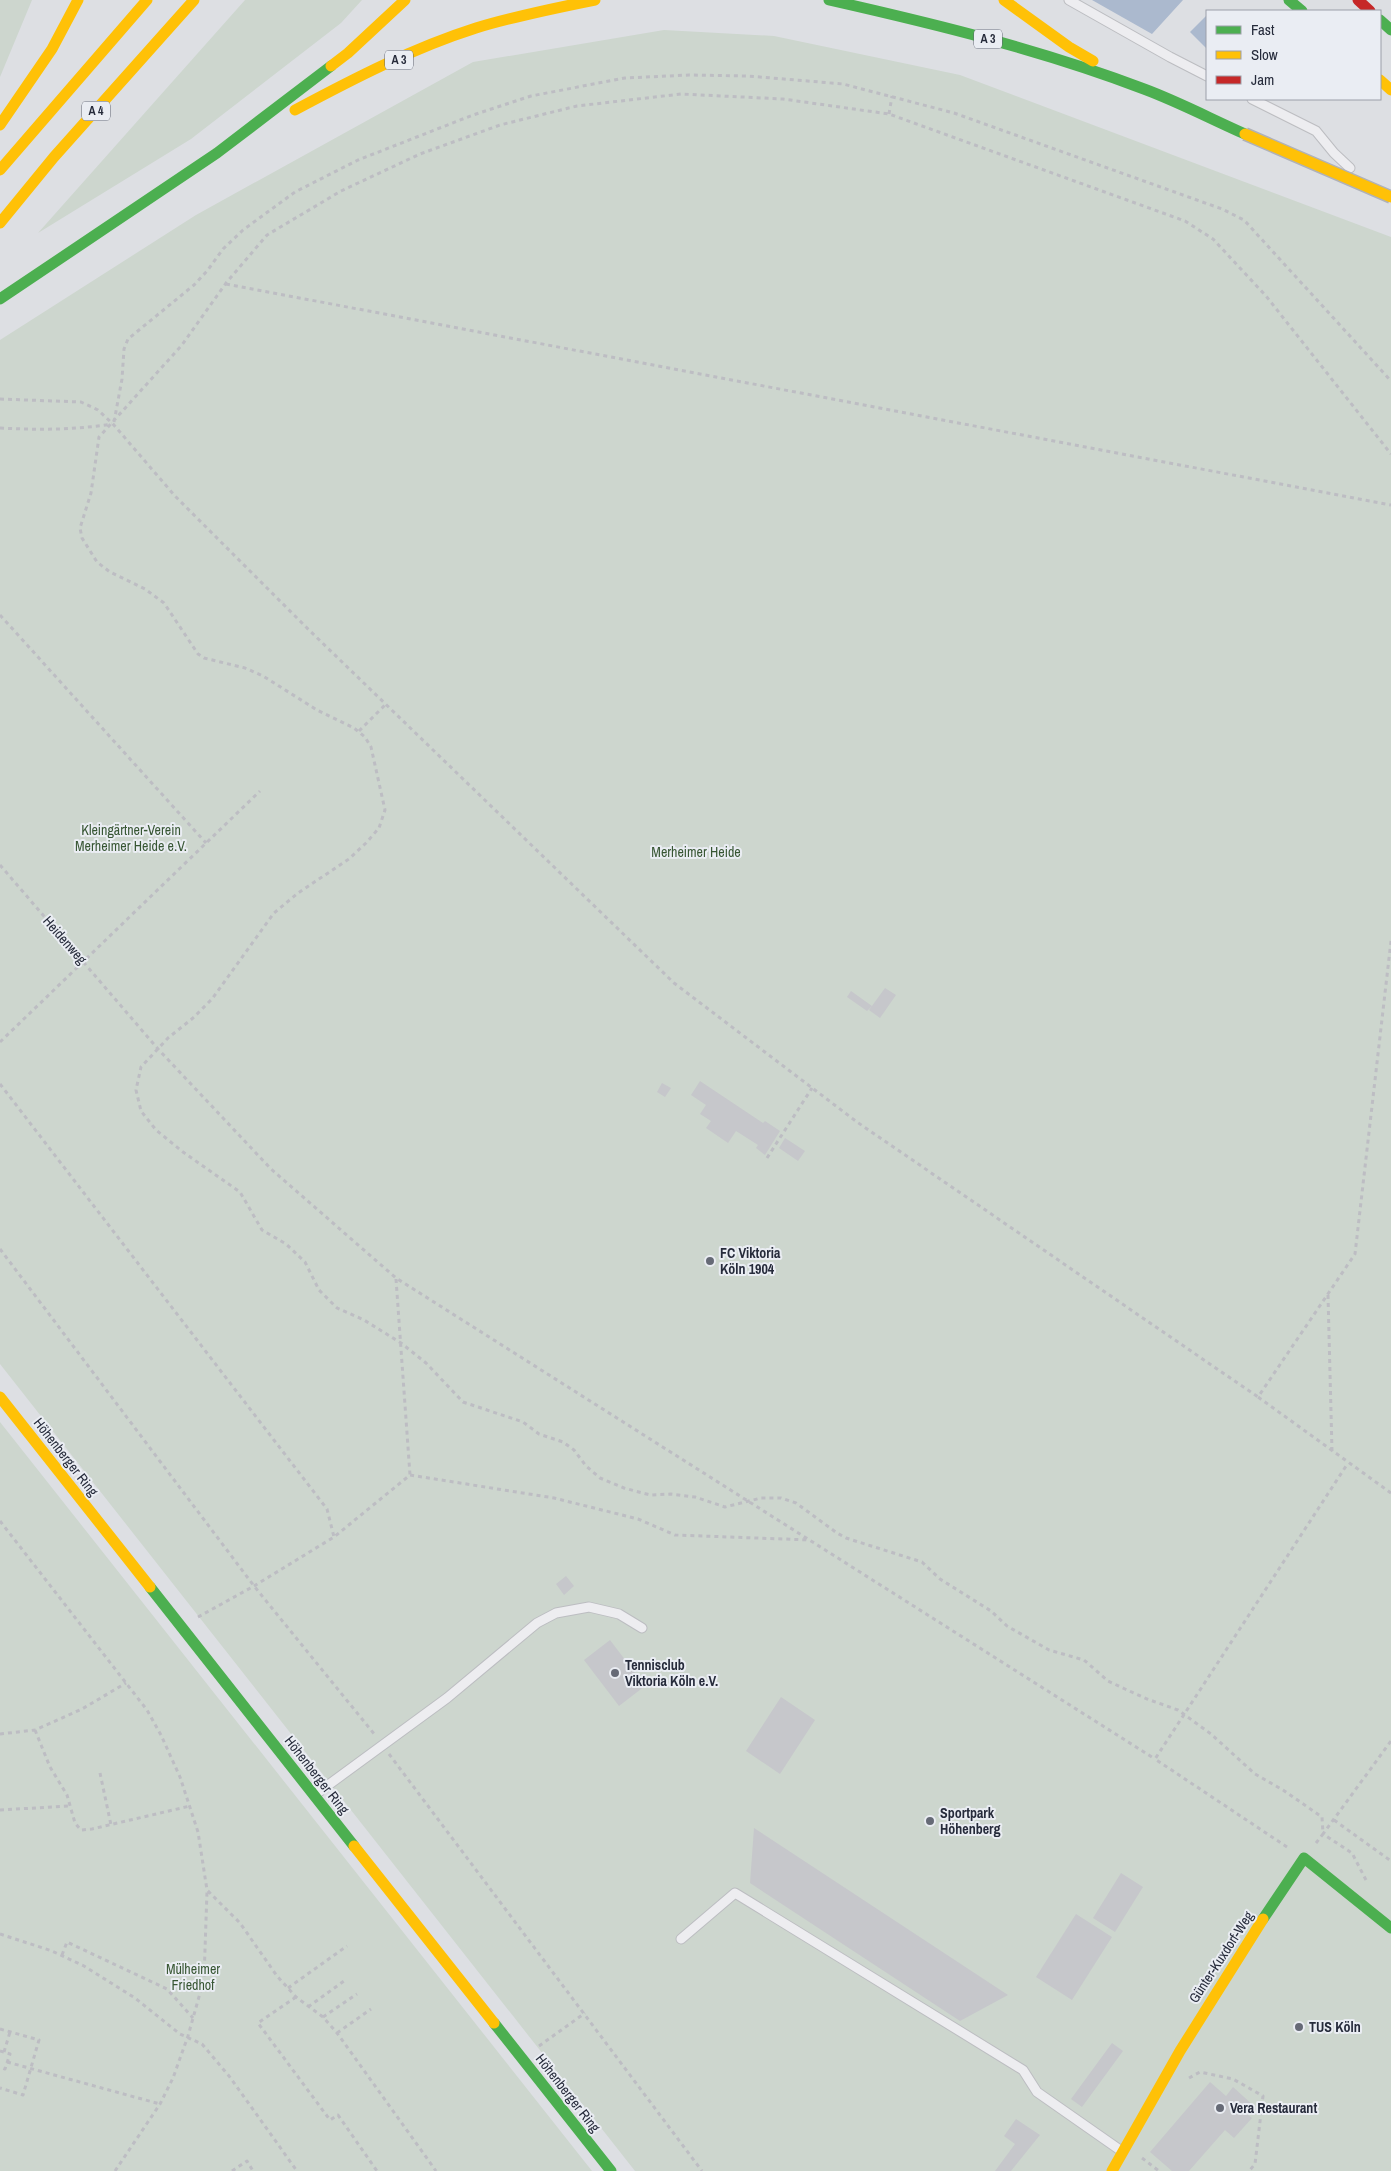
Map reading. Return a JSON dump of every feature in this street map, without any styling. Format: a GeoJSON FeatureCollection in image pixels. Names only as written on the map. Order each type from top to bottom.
{"type":"FeatureCollection","features":[{"type":"Feature","properties":{"kind":"main road"},"geometry":{"type":"LineString","coordinates":[[0,125],[32,82],[67,24],[78,0]]}},
{"type":"Feature","properties":{"kind":"main road","name":"A 4"},"geometry":{"type":"LineString","coordinates":[[0,170],[147,0]]}},
{"type":"Feature","properties":{"kind":"main road","name":"A 4"},"geometry":{"type":"LineString","coordinates":[[0,223],[54,158],[194,0]]}},
{"type":"Feature","properties":{"kind":"main road"},"geometry":{"type":"LineString","coordinates":[[217,153],[348,53],[405,0]]}},
{"type":"Feature","properties":{"kind":"main road","name":"A 3"},"geometry":{"type":"LineString","coordinates":[[0,299],[217,153],[348,82],[457,35],[507,19],[595,0]]}},
{"type":"Feature","properties":{"kind":"main road","name":"A 3"},"geometry":{"type":"LineString","coordinates":[[829,0],[930,22],[1144,89]]}},
{"type":"Feature","properties":{"kind":"main road","name":"A 3"},"geometry":{"type":"LineString","coordinates":[[1004,0],[1069,47],[1144,89],[1391,197]]}},
{"type":"Feature","properties":{"kind":"main road"},"geometry":{"type":"LineString","coordinates":[[1289,0],[1301,10]]}},
{"type":"Feature","properties":{"kind":"main road"},"geometry":{"type":"LineString","coordinates":[[1358,0],[1369,10]]}},
{"type":"Feature","properties":{"kind":"main road"},"geometry":{"type":"LineString","coordinates":[[1381,21],[1391,30]]}},
{"type":"Feature","properties":{"kind":"main road"},"geometry":{"type":"LineString","coordinates":[[1381,81],[1391,90]]}},
{"type":"Feature","properties":{"kind":"main road","name":"Höhenberger Ring"},"geometry":{"type":"LineString","coordinates":[[0,1397],[611,2171]]}},
{"type":"Feature","properties":{"kind":"main road"},"geometry":{"type":"LineString","coordinates":[[1304,1858],[1391,1928]]}},
{"type":"Feature","properties":{"kind":"main road","name":"Günter-Kuxdorf-Weg"},"geometry":{"type":"LineString","coordinates":[[1112,2171],[1146,2106],[1213,1996],[1304,1858]]}},
{"type":"Feature","properties":{"kind":"lane"},"geometry":{"type":"LineString","coordinates":[[1069,0],[1206,75]]}},
{"type":"Feature","properties":{"kind":"lane"},"geometry":{"type":"LineString","coordinates":[[1254,100],[1316,131],[1334,153],[1391,207]]}},
{"type":"Feature","properties":{"kind":"lane"},"geometry":{"type":"LineString","coordinates":[[313,1795],[448,1698],[537,1623],[556,1613],[589,1607],[619,1614],[642,1628]]}},
{"type":"Feature","properties":{"kind":"lane"},"geometry":{"type":"LineString","coordinates":[[681,1939],[736,1893],[1023,2070],[1037,2092],[1122,2152]]}},
{"type":"Feature","properties":{"kind":"path"},"geometry":{"type":"LineString","coordinates":[[113,424],[122,379],[124,349],[128,339],[194,285],[207,271],[223,248],[243,230],[295,192],[358,160],[442,126],[531,96],[625,78],[689,75],[748,76],[843,84],[892,96],[954,113],[1222,208],[1244,220],[1391,381]]}},
{"type":"Feature","properties":{"kind":"path"},"geometry":{"type":"LineString","coordinates":[[1323,1834],[1322,1817],[1283,1790],[1254,1774],[1211,1734],[1185,1714],[1108,1681],[1084,1660],[1049,1650],[1007,1626],[991,1611],[940,1579],[922,1562],[846,1538],[836,1533],[796,1503],[781,1498],[762,1498],[725,1506],[695,1497],[650,1494],[624,1488],[600,1478],[586,1466],[574,1450],[563,1442],[539,1434],[523,1422],[464,1402],[426,1363],[401,1343],[364,1320],[337,1308],[319,1290],[304,1262],[286,1244],[262,1230],[250,1214],[240,1192],[183,1152],[156,1130],[141,1111],[136,1090],[141,1068],[158,1049],[212,999],[274,913],[349,859],[379,828],[385,810],[371,747],[365,737],[358,731],[304,702],[263,676],[245,668],[204,658],[198,654],[164,603],[145,589],[110,572],[97,562],[82,538],[80,528],[92,493],[99,437],[113,424],[182,345],[226,283],[267,235],[333,196],[420,154],[500,125],[577,106],[681,94],[782,99],[889,114],[1184,221],[1213,239],[1266,296],[1391,454]]}},
{"type":"Feature","properties":{"kind":"path"},"geometry":{"type":"LineString","coordinates":[[889,114],[892,96]]}},
{"type":"Feature","properties":{"kind":"path"},"geometry":{"type":"LineString","coordinates":[[226,283],[1391,505]]}},
{"type":"Feature","properties":{"kind":"path"},"geometry":{"type":"LineString","coordinates":[[0,399],[81,402],[98,410],[113,424],[175,496],[386,704],[674,982],[857,1122],[1258,1397],[1391,1493]]}},
{"type":"Feature","properties":{"kind":"path"},"geometry":{"type":"LineString","coordinates":[[0,428],[78,429],[113,424]]}},
{"type":"Feature","properties":{"kind":"path"},"geometry":{"type":"LineString","coordinates":[[0,615],[206,843]]}},
{"type":"Feature","properties":{"kind":"path"},"geometry":{"type":"LineString","coordinates":[[358,731],[386,704]]}},
{"type":"Feature","properties":{"kind":"path"},"geometry":{"type":"LineString","coordinates":[[0,1042],[260,791]]}},
{"type":"Feature","properties":{"kind":"path","name":"Heidenweg"},"geometry":{"type":"LineString","coordinates":[[0,865],[158,1049],[271,1169],[396,1278],[1155,1759],[1304,1858]]}},
{"type":"Feature","properties":{"kind":"path"},"geometry":{"type":"LineString","coordinates":[[1258,1397],[1355,1254],[1391,941]]}},
{"type":"Feature","properties":{"kind":"path"},"geometry":{"type":"LineString","coordinates":[[0,1084],[327,1509],[334,1537]]}},
{"type":"Feature","properties":{"kind":"path"},"geometry":{"type":"LineString","coordinates":[[767,1158],[812,1088]]}},
{"type":"Feature","properties":{"kind":"path"},"geometry":{"type":"LineString","coordinates":[[0,1249],[254,1586],[383,1746],[702,2171]]}},
{"type":"Feature","properties":{"kind":"path"},"geometry":{"type":"LineString","coordinates":[[396,1278],[410,1475]]}},
{"type":"Feature","properties":{"kind":"path"},"geometry":{"type":"LineString","coordinates":[[1328,1294],[1332,1451]]}},
{"type":"Feature","properties":{"kind":"path"},"geometry":{"type":"LineString","coordinates":[[1155,1759],[1348,1463]]}},
{"type":"Feature","properties":{"kind":"path"},"geometry":{"type":"LineString","coordinates":[[180,1626],[254,1586],[334,1537],[410,1475],[554,1498],[638,1519],[675,1535],[812,1540]]}},
{"type":"Feature","properties":{"kind":"path"},"geometry":{"type":"LineString","coordinates":[[0,1521],[147,1710],[161,1735],[180,1777],[198,1832],[207,1890],[204,1979],[188,2036],[173,2078],[160,2104],[129,2153],[115,2171]]}},
{"type":"Feature","properties":{"kind":"path"},"geometry":{"type":"LineString","coordinates":[[0,1734],[35,1730],[82,1709],[126,1684]]}},
{"type":"Feature","properties":{"kind":"path"},"geometry":{"type":"LineString","coordinates":[[35,1730],[50,1767],[67,1795],[75,1823],[81,1830],[92,1830],[190,1806]]}},
{"type":"Feature","properties":{"kind":"path"},"geometry":{"type":"LineString","coordinates":[[1304,1858],[1391,1741]]}},
{"type":"Feature","properties":{"kind":"path"},"geometry":{"type":"LineString","coordinates":[[100,1773],[111,1825]]}},
{"type":"Feature","properties":{"kind":"path"},"geometry":{"type":"LineString","coordinates":[[0,1810],[69,1806]]}},
{"type":"Feature","properties":{"kind":"path"},"geometry":{"type":"LineString","coordinates":[[1334,1820],[1391,1861]]}},
{"type":"Feature","properties":{"kind":"path"},"geometry":{"type":"LineString","coordinates":[[1323,1834],[1352,1853],[1370,1887]]}},
{"type":"Feature","properties":{"kind":"path"},"geometry":{"type":"LineString","coordinates":[[207,1890],[240,1923],[277,1976],[296,1997],[323,2017],[337,2033],[436,2171]]}},
{"type":"Feature","properties":{"kind":"path"},"geometry":{"type":"LineString","coordinates":[[0,1934],[61,1955],[108,1980],[143,2004],[180,2034],[202,2044],[228,2076],[297,2171]]}},
{"type":"Feature","properties":{"kind":"path"},"geometry":{"type":"LineString","coordinates":[[61,1955],[67,1942],[167,1989],[193,2019]]}},
{"type":"Feature","properties":{"kind":"path"},"geometry":{"type":"LineString","coordinates":[[288,1988],[347,1946]]}},
{"type":"Feature","properties":{"kind":"path"},"geometry":{"type":"LineString","coordinates":[[308,2007],[344,1981]]}},
{"type":"Feature","properties":{"kind":"path"},"geometry":{"type":"LineString","coordinates":[[323,2017],[356,1994]]}},
{"type":"Feature","properties":{"kind":"path"},"geometry":{"type":"LineString","coordinates":[[296,1997],[258,2023],[330,2120],[338,2115],[377,2171]]}},
{"type":"Feature","properties":{"kind":"path"},"geometry":{"type":"LineString","coordinates":[[337,2033],[371,2009]]}},
{"type":"Feature","properties":{"kind":"path"},"geometry":{"type":"LineString","coordinates":[[522,2059],[585,2013]]}},
{"type":"Feature","properties":{"kind":"path"},"geometry":{"type":"LineString","coordinates":[[0,2029],[39,2040],[24,2095],[0,2088]]}},
{"type":"Feature","properties":{"kind":"path"},"geometry":{"type":"LineString","coordinates":[[0,2068],[6,2069],[8,2062],[10,2054],[2,2051],[10,2032]]}},
{"type":"Feature","properties":{"kind":"path"},"geometry":{"type":"LineString","coordinates":[[8,2062],[160,2104]]}},
{"type":"Feature","properties":{"kind":"path"},"geometry":{"type":"LineString","coordinates":[[1186,2080],[1200,2072],[1233,2079],[1263,2096],[1255,2164],[1250,2171]]}},
{"type":"Feature","properties":{"kind":"path"},"geometry":{"type":"LineString","coordinates":[[232,2171],[247,2161],[253,2171]]}},
{"type":"Feature","properties":{"kind":"green space"},"geometry":{"type":"Polygon","coordinates":[[[0,0],[32,0],[0,77],[0,0]]]}},
{"type":"Feature","properties":{"kind":"green space"},"geometry":{"type":"Polygon","coordinates":[[[245,0],[362,0],[341,23],[191,139],[38,233],[245,0]]]}},
{"type":"Feature","properties":{"kind":"green space","name":"Merheimer Heide"},"geometry":{"type":"Polygon","coordinates":[[[664,30],[774,36],[960,75],[1391,237],[1391,2171],[635,2171],[0,1364],[0,340],[196,215],[473,62],[664,30]]]}},
{"type":"Feature","properties":{"kind":"green space","name":"Mülheimer Friedhof"},"geometry":{"type":"Polygon","coordinates":[[[0,1422],[592,2171],[0,2171],[0,1422]]]}},
{"type":"Feature","properties":{"kind":"water"},"geometry":{"type":"Polygon","coordinates":[[[1092,0],[1183,0],[1152,34],[1092,0]]]}},
{"type":"Feature","properties":{"kind":"water"},"geometry":{"type":"Polygon","coordinates":[[[1206,16],[1206,48],[1190,32],[1206,16]]]}},
{"type":"Feature","properties":{"kind":"building"},"geometry":{"type":"Polygon","coordinates":[[[885,988],[896,995],[880,1018],[869,1010],[885,988]]]}},
{"type":"Feature","properties":{"kind":"building"},"geometry":{"type":"Polygon","coordinates":[[[851,991],[872,1006],[867,1011],[847,997],[851,991]]]}},
{"type":"Feature","properties":{"kind":"building"},"geometry":{"type":"Polygon","coordinates":[[[700,1081],[763,1123],[765,1121],[780,1131],[765,1155],[756,1148],[758,1145],[736,1131],[728,1143],[706,1128],[711,1121],[700,1114],[706,1105],[691,1095],[700,1081]]]}},
{"type":"Feature","properties":{"kind":"building"},"geometry":{"type":"Polygon","coordinates":[[[662,1083],[671,1088],[665,1097],[657,1092],[662,1083]]]}},
{"type":"Feature","properties":{"kind":"building"},"geometry":{"type":"Polygon","coordinates":[[[785,1138],[805,1151],[798,1161],[779,1148],[785,1138]]]}},
{"type":"Feature","properties":{"kind":"building"},"geometry":{"type":"Polygon","coordinates":[[[566,1576],[574,1586],[564,1595],[556,1584],[566,1576]]]}},
{"type":"Feature","properties":{"kind":"building","name":"Tennisclub Viktoria Köln e.V."},"geometry":{"type":"Polygon","coordinates":[[[610,1640],[645,1686],[619,1706],[584,1660],[610,1640]]]}},
{"type":"Feature","properties":{"kind":"building"},"geometry":{"type":"Polygon","coordinates":[[[781,1697],[815,1720],[780,1774],[746,1751],[781,1697]]]}},
{"type":"Feature","properties":{"kind":"building"},"geometry":{"type":"Polygon","coordinates":[[[754,1828],[1008,1995],[960,2021],[750,1883],[754,1828]]]}},
{"type":"Feature","properties":{"kind":"building"},"geometry":{"type":"Polygon","coordinates":[[[1121,1873],[1143,1887],[1115,1932],[1093,1918],[1121,1873]]]}},
{"type":"Feature","properties":{"kind":"building"},"geometry":{"type":"Polygon","coordinates":[[[1076,1914],[1112,1937],[1072,2000],[1036,1977],[1076,1914]]]}},
{"type":"Feature","properties":{"kind":"building"},"geometry":{"type":"Polygon","coordinates":[[[1112,2043],[1123,2051],[1082,2107],[1071,2099],[1112,2043]]]}},
{"type":"Feature","properties":{"kind":"building"},"geometry":{"type":"Polygon","coordinates":[[[1210,2082],[1226,2096],[1233,2087],[1254,2106],[1247,2114],[1252,2118],[1234,2138],[1225,2130],[1189,2171],[1172,2171],[1150,2152],[1210,2082]]]}},
{"type":"Feature","properties":{"kind":"building"},"geometry":{"type":"Polygon","coordinates":[[[1016,2119],[1040,2135],[1011,2171],[995,2171],[1015,2144],[1004,2136],[1016,2119]]]}},
{"type":"Feature","properties":{"kind":"traffic: fast"},"geometry":{"type":"LineString","coordinates":[[829,0],[948,28],[1067,62],[1157,94],[1245,134]]}},
{"type":"Feature","properties":{"kind":"traffic: fast"},"geometry":{"type":"LineString","coordinates":[[1289,0],[1301,10]]}},
{"type":"Feature","properties":{"kind":"traffic: fast"},"geometry":{"type":"LineString","coordinates":[[1381,21],[1391,30]]}},
{"type":"Feature","properties":{"kind":"traffic: fast"},"geometry":{"type":"LineString","coordinates":[[0,299],[217,153],[331,66]]}},
{"type":"Feature","properties":{"kind":"traffic: fast"},"geometry":{"type":"LineString","coordinates":[[150,1587],[354,1846]]}},
{"type":"Feature","properties":{"kind":"traffic: fast"},"geometry":{"type":"LineString","coordinates":[[1263,1919],[1304,1858],[1391,1928]]}},
{"type":"Feature","properties":{"kind":"traffic: fast"},"geometry":{"type":"LineString","coordinates":[[494,2023],[611,2171]]}},
{"type":"Feature","properties":{"kind":"traffic: slow"},"geometry":{"type":"LineString","coordinates":[[0,125],[52,49],[78,0]]}},
{"type":"Feature","properties":{"kind":"traffic: slow"},"geometry":{"type":"LineString","coordinates":[[0,170],[147,0]]}},
{"type":"Feature","properties":{"kind":"traffic: slow"},"geometry":{"type":"LineString","coordinates":[[0,223],[54,157],[194,0]]}},
{"type":"Feature","properties":{"kind":"traffic: slow"},"geometry":{"type":"LineString","coordinates":[[331,66],[348,53],[405,0]]}},
{"type":"Feature","properties":{"kind":"traffic: slow"},"geometry":{"type":"LineString","coordinates":[[295,110],[384,65],[453,36],[505,20],[595,0]]}},
{"type":"Feature","properties":{"kind":"traffic: slow"},"geometry":{"type":"LineString","coordinates":[[1004,0],[1069,47],[1093,61]]}},
{"type":"Feature","properties":{"kind":"traffic: slow"},"geometry":{"type":"LineString","coordinates":[[1381,81],[1391,90]]}},
{"type":"Feature","properties":{"kind":"traffic: slow"},"geometry":{"type":"LineString","coordinates":[[1245,134],[1391,197]]}},
{"type":"Feature","properties":{"kind":"traffic: slow"},"geometry":{"type":"LineString","coordinates":[[0,1397],[150,1587]]}},
{"type":"Feature","properties":{"kind":"traffic: slow"},"geometry":{"type":"LineString","coordinates":[[354,1846],[494,2023]]}},
{"type":"Feature","properties":{"kind":"traffic: slow"},"geometry":{"type":"LineString","coordinates":[[1112,2171],[1180,2051],[1263,1919]]}},
{"type":"Feature","properties":{"kind":"traffic: jam"},"geometry":{"type":"LineString","coordinates":[[1358,0],[1369,10]]}},
{"type":"Feature","properties":{"kind":"place","name":"FC Viktoria Köln 1904"},"geometry":{"type":"Point","coordinates":[710,1261]}},
{"type":"Feature","properties":{"kind":"place","name":"Tennisclub Viktoria Köln e.V."},"geometry":{"type":"Point","coordinates":[615,1673]}},
{"type":"Feature","properties":{"kind":"place","name":"Sportpark Höhenberg"},"geometry":{"type":"Point","coordinates":[930,1821]}},
{"type":"Feature","properties":{"kind":"place","name":"TUS Köln"},"geometry":{"type":"Point","coordinates":[1299,2027]}},
{"type":"Feature","properties":{"kind":"place","name":"Vera Restaurant"},"geometry":{"type":"Point","coordinates":[1220,2108]}},
{"type":"Feature","properties":{"kind":"park label","name":"Kleingärtner-Verein Merheimer Heide e.V."},"geometry":{"type":"Point","coordinates":[131,838]}}]}
